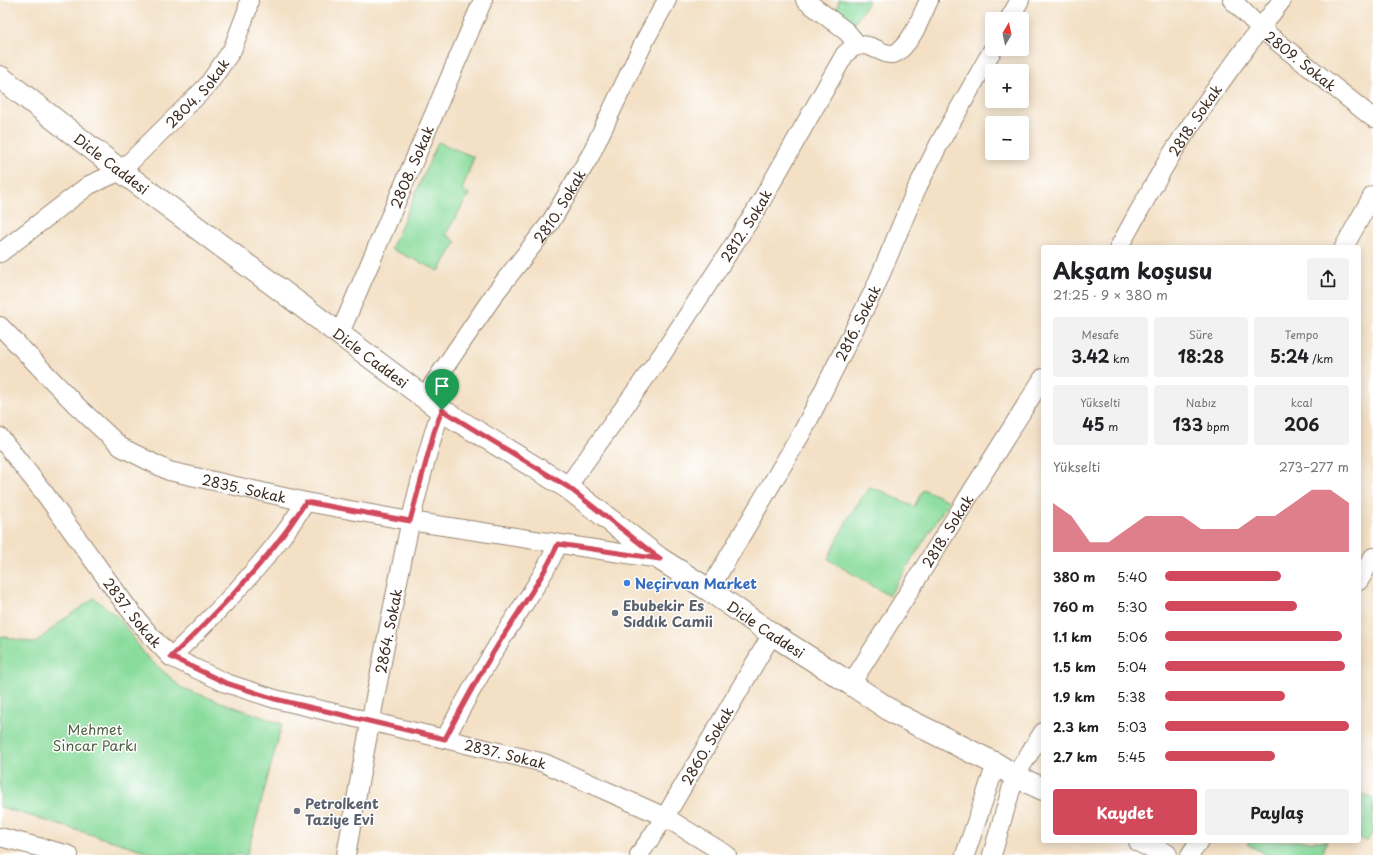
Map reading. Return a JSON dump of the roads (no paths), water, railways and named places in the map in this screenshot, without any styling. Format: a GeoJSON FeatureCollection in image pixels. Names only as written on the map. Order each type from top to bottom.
{"type":"FeatureCollection","features":[{"type":"Feature","properties":{"kind":"street","name":"2804. Sokak"},"geometry":{"type":"LineString","coordinates":[[0,253],[89,186],[121,171],[207,86],[232,50],[247,11],[249,0]]}},
{"type":"Feature","properties":{"kind":"street","name":"2808. Sokak"},"geometry":{"type":"LineString","coordinates":[[340,333],[483,0]]}},
{"type":"Feature","properties":{"kind":"street","name":"2810. Sokak"},"geometry":{"type":"LineString","coordinates":[[425,396],[496,292],[550,223],[590,156],[644,40],[668,0]]}},
{"type":"Feature","properties":{"kind":"street"},"geometry":{"type":"LineString","coordinates":[[805,0],[847,32],[858,45],[867,45],[890,54],[898,52],[911,36],[929,0]]}},
{"type":"Feature","properties":{"kind":"street"},"geometry":{"type":"LineString","coordinates":[[1013,12],[1020,0]]}},
{"type":"Feature","properties":{"kind":"street","name":"2809. Sokak"},"geometry":{"type":"LineString","coordinates":[[1232,0],[1260,28],[1373,118]]}},
{"type":"Feature","properties":{"kind":"street","name":"2818. Sokak"},"geometry":{"type":"LineString","coordinates":[[1119,245],[1173,152],[1203,107],[1282,0]]}},
{"type":"Feature","properties":{"kind":"street","name":"2812. Sokak"},"geometry":{"type":"LineString","coordinates":[[568,487],[663,353],[755,212],[845,54],[850,49],[858,45]]}},
{"type":"Feature","properties":{"kind":"street","name":"2816. Sokak"},"geometry":{"type":"LineString","coordinates":[[708,590],[804,429],[875,288],[916,190],[939,144],[989,56]]}},
{"type":"Feature","properties":{"kind":"street","name":"Dicle Caddesi"},"geometry":{"type":"LineString","coordinates":[[0,77],[121,171],[442,410],[568,487],[660,559],[772,634],[896,714],[1041,788]]}},
{"type":"Feature","properties":{"kind":"street"},"geometry":{"type":"LineString","coordinates":[[1345,245],[1373,195]]}},
{"type":"Feature","properties":{"kind":"street","name":"2835. Sokak"},"geometry":{"type":"LineString","coordinates":[[0,326],[76,405],[121,447],[169,471],[306,502],[410,521],[660,559]]}},
{"type":"Feature","properties":{"kind":"street","name":"2818. Sokak"},"geometry":{"type":"LineString","coordinates":[[851,684],[943,540],[1041,381]]}},
{"type":"Feature","properties":{"kind":"street","name":"2864. Sokak"},"geometry":{"type":"LineString","coordinates":[[346,855],[370,722],[410,521],[434,432],[442,410]]}},
{"type":"Feature","properties":{"kind":"street","name":"2837. Sokak"},"geometry":{"type":"LineString","coordinates":[[0,437],[45,494],[125,604],[149,634],[171,657],[226,683],[268,697],[544,763],[665,817],[727,855]]}},
{"type":"Feature","properties":{"kind":"street"},"geometry":{"type":"LineString","coordinates":[[171,657],[207,622],[253,572],[283,535],[306,502]]}},
{"type":"Feature","properties":{"kind":"street"},"geometry":{"type":"LineString","coordinates":[[445,739],[472,688],[548,566],[558,544]]}},
{"type":"Feature","properties":{"kind":"street"},"geometry":{"type":"LineString","coordinates":[[1361,578],[1373,557]]}},
{"type":"Feature","properties":{"kind":"street","name":"2860. Sokak"},"geometry":{"type":"LineString","coordinates":[[639,855],[665,817],[772,634]]}},
{"type":"Feature","properties":{"kind":"street"},"geometry":{"type":"LineString","coordinates":[[992,855],[1015,776],[1041,735]]}},
{"type":"Feature","properties":{"kind":"street"},"geometry":{"type":"LineString","coordinates":[[965,855],[996,764]]}},
{"type":"Feature","properties":{"kind":"street"},"geometry":{"type":"LineString","coordinates":[[0,837],[69,855]]}},
{"type":"Feature","properties":{"kind":"street"},"geometry":{"type":"LineString","coordinates":[[1144,843],[1166,855]]}},
{"type":"Feature","properties":{"kind":"street"},"geometry":{"type":"LineString","coordinates":[[1190,855],[1198,843]]}},
{"type":"Feature","properties":{"kind":"place","name":"Neçirvan Market"},"geometry":{"type":"Point","coordinates":[627,583]}},
{"type":"Feature","properties":{"kind":"place","name":"Ebubekir Es Sıddık Camii"},"geometry":{"type":"Point","coordinates":[615,613]}},
{"type":"Feature","properties":{"kind":"place","name":"Petrolkent Taziye Evi"},"geometry":{"type":"Point","coordinates":[297,811]}},
{"type":"Feature","properties":{"kind":"park label","name":"Mehmet Sincar Parkı"},"geometry":{"type":"Point","coordinates":[95,738]}}]}
